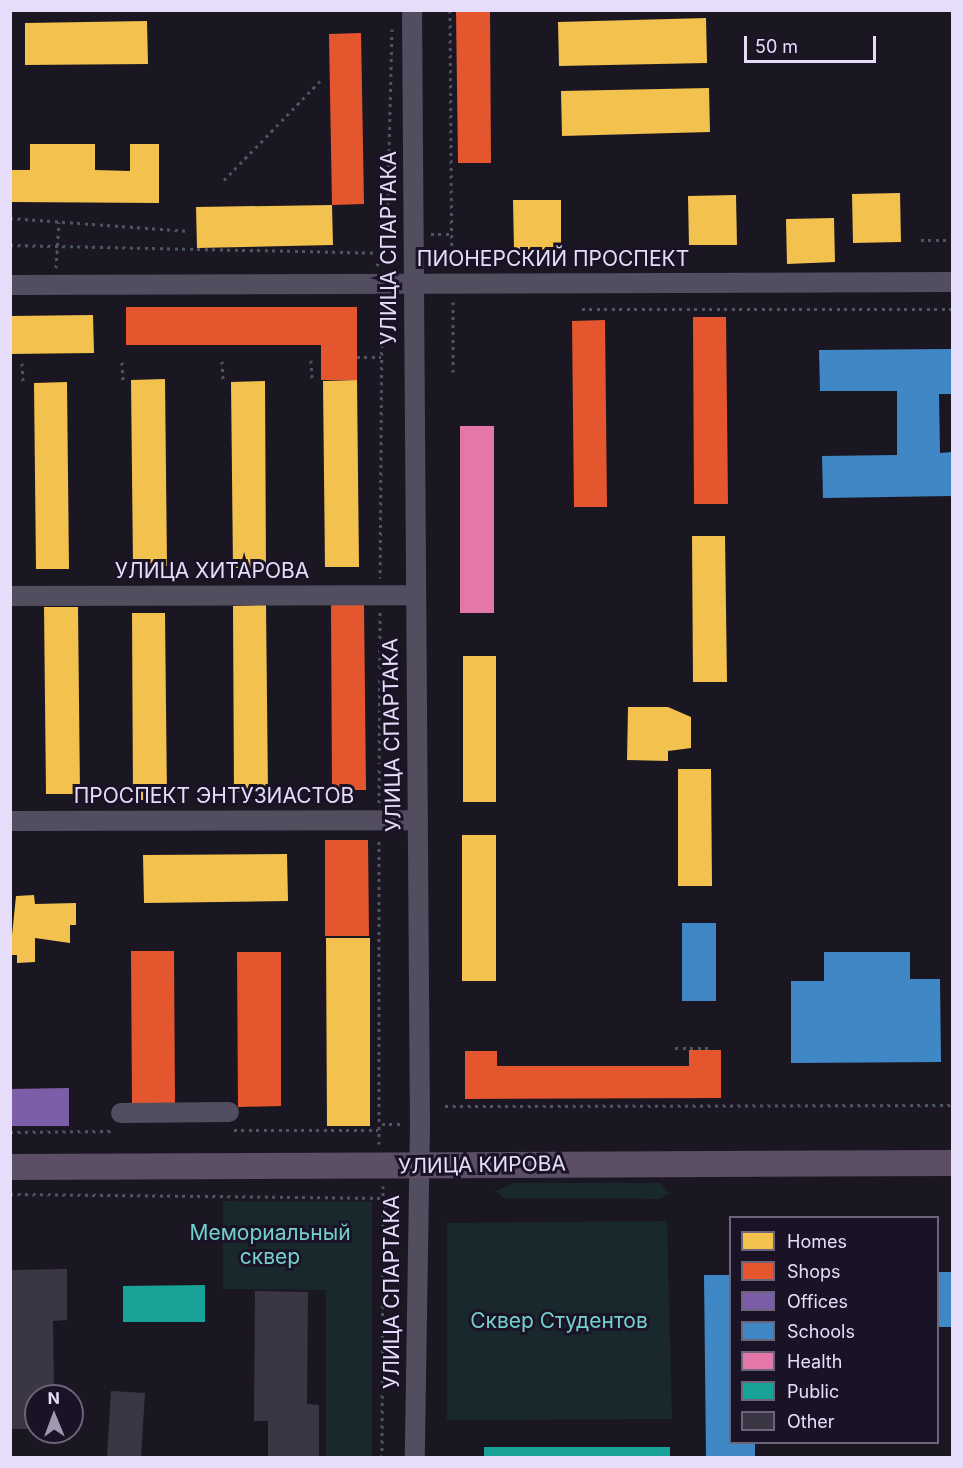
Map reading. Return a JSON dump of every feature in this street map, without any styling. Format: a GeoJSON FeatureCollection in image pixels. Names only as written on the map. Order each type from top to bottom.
{"type":"FeatureCollection","features":[{"type":"Feature","properties":{"kind":"main road","name":"УЛИЦА КИРОВА"},"geometry":{"type":"LineString","coordinates":[[10,1167],[952,1163]]}},
{"type":"Feature","properties":{"kind":"street","name":"УЛИЦА СПАРТАКА"},"geometry":{"type":"LineString","coordinates":[[412,10],[413,595],[418,820],[416,1458]]}},
{"type":"Feature","properties":{"kind":"street","name":"ПИОНЕРСКИЙ ПРОСПЕКТ"},"geometry":{"type":"LineString","coordinates":[[10,285],[376,282],[453,284],[952,282]]}},
{"type":"Feature","properties":{"kind":"street","name":"УЛИЦА ХИТАРОВА"},"geometry":{"type":"LineString","coordinates":[[10,596],[413,595]]}},
{"type":"Feature","properties":{"kind":"street","name":"ПРОСПЕКТ ЭНТУЗИАСТОВ"},"geometry":{"type":"LineString","coordinates":[[10,821],[418,820]]}},
{"type":"Feature","properties":{"kind":"street"},"geometry":{"type":"LineString","coordinates":[[121,1113],[229,1112]]}},
{"type":"Feature","properties":{"kind":"path"},"geometry":{"type":"LineString","coordinates":[[450,10],[453,372]]}},
{"type":"Feature","properties":{"kind":"path"},"geometry":{"type":"LineString","coordinates":[[382,1458],[384,1198],[381,1166],[379,820],[382,307],[376,301],[376,282],[377,253],[387,234],[392,26]]}},
{"type":"Feature","properties":{"kind":"path"},"geometry":{"type":"LineString","coordinates":[[224,180],[321,80]]}},
{"type":"Feature","properties":{"kind":"path"},"geometry":{"type":"LineString","coordinates":[[10,218],[189,231]]}},
{"type":"Feature","properties":{"kind":"path"},"geometry":{"type":"LineString","coordinates":[[56,285],[56,244],[59,222]]}},
{"type":"Feature","properties":{"kind":"path"},"geometry":{"type":"LineString","coordinates":[[921,240],[952,240]]}},
{"type":"Feature","properties":{"kind":"path"},"geometry":{"type":"LineString","coordinates":[[10,245],[178,246],[190,252],[377,253]]}},
{"type":"Feature","properties":{"kind":"path"},"geometry":{"type":"LineString","coordinates":[[582,309],[952,309]]}},
{"type":"Feature","properties":{"kind":"path"},"geometry":{"type":"LineString","coordinates":[[357,357],[381,357]]}},
{"type":"Feature","properties":{"kind":"path"},"geometry":{"type":"LineString","coordinates":[[311,360],[312,382]]}},
{"type":"Feature","properties":{"kind":"path"},"geometry":{"type":"LineString","coordinates":[[222,361],[223,383]]}},
{"type":"Feature","properties":{"kind":"path"},"geometry":{"type":"LineString","coordinates":[[122,362],[123,384]]}},
{"type":"Feature","properties":{"kind":"path"},"geometry":{"type":"LineString","coordinates":[[21,363],[23,385]]}},
{"type":"Feature","properties":{"kind":"path"},"geometry":{"type":"LineString","coordinates":[[675,1048],[708,1048]]}},
{"type":"Feature","properties":{"kind":"path"},"geometry":{"type":"LineString","coordinates":[[445,1106],[952,1105]]}},
{"type":"Feature","properties":{"kind":"path"},"geometry":{"type":"LineString","coordinates":[[10,1194],[384,1198]]}},
{"type":"Feature","properties":{"kind":"green space"},"geometry":{"type":"Polygon","coordinates":[[[515,1183],[660,1183],[669,1193],[660,1199],[504,1198],[495,1191],[515,1183]]]}},
{"type":"Feature","properties":{"kind":"green space","name":"Мемориальный сквер"},"geometry":{"type":"Polygon","coordinates":[[[223,1201],[372,1202],[372,1457],[326,1457],[326,1290],[223,1289],[223,1201]]]}},
{"type":"Feature","properties":{"kind":"green space","name":"Сквер Студентов"},"geometry":{"type":"Polygon","coordinates":[[[667,1221],[672,1419],[447,1420],[447,1223],[667,1221]]]}},
{"type":"Feature","properties":{"kind":"building: Homes"},"geometry":{"type":"Polygon","coordinates":[[[706,18],[707,63],[559,66],[558,22],[706,18]]]}},
{"type":"Feature","properties":{"kind":"building: Homes"},"geometry":{"type":"Polygon","coordinates":[[[147,21],[148,64],[25,65],[25,23],[147,21]]]}},
{"type":"Feature","properties":{"kind":"building: Homes"},"geometry":{"type":"Polygon","coordinates":[[[709,88],[710,132],[562,136],[561,91],[709,88]]]}},
{"type":"Feature","properties":{"kind":"building: Homes"},"geometry":{"type":"Polygon","coordinates":[[[30,144],[95,144],[95,170],[130,171],[130,144],[159,144],[159,203],[10,202],[10,170],[30,170],[30,144]]]}},
{"type":"Feature","properties":{"kind":"building: Homes"},"geometry":{"type":"Polygon","coordinates":[[[900,193],[901,242],[853,243],[852,194],[900,193]]]}},
{"type":"Feature","properties":{"kind":"building: Homes"},"geometry":{"type":"Polygon","coordinates":[[[736,195],[737,245],[689,245],[688,196],[736,195]]]}},
{"type":"Feature","properties":{"kind":"building: Homes"},"geometry":{"type":"Polygon","coordinates":[[[513,200],[561,200],[561,249],[514,250],[513,200]]]}},
{"type":"Feature","properties":{"kind":"building: Homes"},"geometry":{"type":"Polygon","coordinates":[[[332,205],[333,245],[197,248],[196,207],[332,205]]]}},
{"type":"Feature","properties":{"kind":"building: Homes"},"geometry":{"type":"Polygon","coordinates":[[[834,218],[835,262],[787,264],[786,219],[834,218]]]}},
{"type":"Feature","properties":{"kind":"building: Homes"},"geometry":{"type":"Polygon","coordinates":[[[93,315],[94,353],[10,354],[10,316],[93,315]]]}},
{"type":"Feature","properties":{"kind":"building: Homes"},"geometry":{"type":"Polygon","coordinates":[[[165,379],[167,566],[133,566],[131,380],[165,379]]]}},
{"type":"Feature","properties":{"kind":"building: Homes"},"geometry":{"type":"Polygon","coordinates":[[[357,380],[359,567],[325,567],[323,381],[357,380]]]}},
{"type":"Feature","properties":{"kind":"building: Homes"},"geometry":{"type":"Polygon","coordinates":[[[265,381],[266,568],[233,568],[231,382],[265,381]]]}},
{"type":"Feature","properties":{"kind":"building: Homes"},"geometry":{"type":"Polygon","coordinates":[[[67,382],[69,569],[36,569],[34,383],[67,382]]]}},
{"type":"Feature","properties":{"kind":"building: Homes"},"geometry":{"type":"Polygon","coordinates":[[[692,536],[725,536],[727,682],[693,682],[692,536]]]}},
{"type":"Feature","properties":{"kind":"building: Homes"},"geometry":{"type":"Polygon","coordinates":[[[266,605],[268,792],[234,792],[233,606],[266,605]]]}},
{"type":"Feature","properties":{"kind":"building: Homes"},"geometry":{"type":"Polygon","coordinates":[[[44,607],[78,607],[80,794],[46,794],[44,607]]]}},
{"type":"Feature","properties":{"kind":"building: Homes"},"geometry":{"type":"Polygon","coordinates":[[[132,613],[165,613],[167,800],[133,800],[132,613]]]}},
{"type":"Feature","properties":{"kind":"building: Homes"},"geometry":{"type":"Polygon","coordinates":[[[463,656],[496,656],[496,802],[463,802],[463,656]]]}},
{"type":"Feature","properties":{"kind":"building: Homes"},"geometry":{"type":"Polygon","coordinates":[[[628,707],[668,707],[691,717],[691,748],[668,751],[668,761],[627,760],[628,707]]]}},
{"type":"Feature","properties":{"kind":"building: Homes"},"geometry":{"type":"Polygon","coordinates":[[[678,769],[711,769],[712,886],[678,886],[678,769]]]}},
{"type":"Feature","properties":{"kind":"building: Homes"},"geometry":{"type":"Polygon","coordinates":[[[462,835],[496,835],[496,981],[462,981],[462,835]]]}},
{"type":"Feature","properties":{"kind":"building: Homes"},"geometry":{"type":"Polygon","coordinates":[[[287,854],[288,901],[144,903],[143,855],[287,854]]]}},
{"type":"Feature","properties":{"kind":"building: Homes"},"geometry":{"type":"Polygon","coordinates":[[[34,895],[35,904],[76,903],[76,925],[70,925],[70,943],[35,938],[35,962],[17,963],[17,955],[10,955],[16,896],[34,895]]]}},
{"type":"Feature","properties":{"kind":"building: Homes"},"geometry":{"type":"Polygon","coordinates":[[[326,938],[370,938],[370,1126],[327,1126],[326,938]]]}},
{"type":"Feature","properties":{"kind":"building: Shops"},"geometry":{"type":"Polygon","coordinates":[[[456,10],[490,10],[491,163],[458,163],[456,10]]]}},
{"type":"Feature","properties":{"kind":"building: Shops"},"geometry":{"type":"Polygon","coordinates":[[[361,33],[364,204],[332,205],[329,34],[361,33]]]}},
{"type":"Feature","properties":{"kind":"building: Shops"},"geometry":{"type":"Polygon","coordinates":[[[126,307],[357,307],[357,380],[321,380],[321,345],[126,345],[126,307]]]}},
{"type":"Feature","properties":{"kind":"building: Shops"},"geometry":{"type":"Polygon","coordinates":[[[693,317],[726,317],[728,504],[694,504],[693,317]]]}},
{"type":"Feature","properties":{"kind":"building: Shops"},"geometry":{"type":"Polygon","coordinates":[[[605,320],[607,507],[574,507],[572,321],[605,320]]]}},
{"type":"Feature","properties":{"kind":"building: Shops"},"geometry":{"type":"Polygon","coordinates":[[[331,604],[364,604],[366,790],[332,790],[331,604]]]}},
{"type":"Feature","properties":{"kind":"building: Shops"},"geometry":{"type":"Polygon","coordinates":[[[325,840],[368,840],[369,936],[325,936],[325,840]]]}},
{"type":"Feature","properties":{"kind":"building: Shops"},"geometry":{"type":"Polygon","coordinates":[[[131,951],[174,951],[175,1105],[132,1106],[131,951]]]}},
{"type":"Feature","properties":{"kind":"building: Shops"},"geometry":{"type":"Polygon","coordinates":[[[237,952],[281,952],[281,1106],[238,1107],[237,952]]]}},
{"type":"Feature","properties":{"kind":"building: Shops"},"geometry":{"type":"Polygon","coordinates":[[[689,1050],[721,1050],[721,1098],[465,1099],[465,1051],[497,1051],[497,1066],[689,1066],[689,1050]]]}},
{"type":"Feature","properties":{"kind":"building: Offices"},"geometry":{"type":"Polygon","coordinates":[[[69,1088],[69,1126],[10,1126],[10,1089],[69,1088]]]}},
{"type":"Feature","properties":{"kind":"building: Schools"},"geometry":{"type":"Polygon","coordinates":[[[952,349],[952,394],[939,394],[940,453],[952,452],[952,496],[823,498],[822,456],[897,455],[897,391],[820,391],[819,350],[952,349]]]}},
{"type":"Feature","properties":{"kind":"building: Schools"},"geometry":{"type":"Polygon","coordinates":[[[682,923],[716,923],[716,1001],[682,1001],[682,923]]]}},
{"type":"Feature","properties":{"kind":"building: Schools"},"geometry":{"type":"Polygon","coordinates":[[[824,952],[910,952],[910,979],[940,979],[941,1062],[791,1063],[791,981],[824,981],[824,952]]]}},
{"type":"Feature","properties":{"kind":"building: Schools"},"geometry":{"type":"Polygon","coordinates":[[[939,1272],[952,1272],[952,1327],[939,1327],[939,1272]]]}},
{"type":"Feature","properties":{"kind":"building: Schools"},"geometry":{"type":"Polygon","coordinates":[[[704,1275],[729,1275],[729,1444],[755,1444],[755,1458],[706,1458],[704,1275]]]}},
{"type":"Feature","properties":{"kind":"building: Health"},"geometry":{"type":"Polygon","coordinates":[[[460,426],[494,426],[494,613],[460,613],[460,426]]]}},
{"type":"Feature","properties":{"kind":"building: Public"},"geometry":{"type":"Polygon","coordinates":[[[205,1285],[205,1322],[123,1322],[123,1286],[205,1285]]]}},
{"type":"Feature","properties":{"kind":"building: Public"},"geometry":{"type":"Polygon","coordinates":[[[484,1447],[670,1447],[670,1458],[484,1458],[484,1447]]]}},
{"type":"Feature","properties":{"kind":"building: Other"},"geometry":{"type":"Polygon","coordinates":[[[67,1269],[67,1320],[53,1321],[54,1384],[24,1384],[24,1429],[10,1429],[11,1270],[67,1269]]]}},
{"type":"Feature","properties":{"kind":"building: Other"},"geometry":{"type":"Polygon","coordinates":[[[255,1291],[308,1292],[307,1404],[319,1405],[319,1458],[268,1458],[268,1421],[254,1421],[255,1291]]]}},
{"type":"Feature","properties":{"kind":"building: Other"},"geometry":{"type":"Polygon","coordinates":[[[111,1391],[145,1393],[141,1458],[107,1458],[111,1391]]]}}]}
